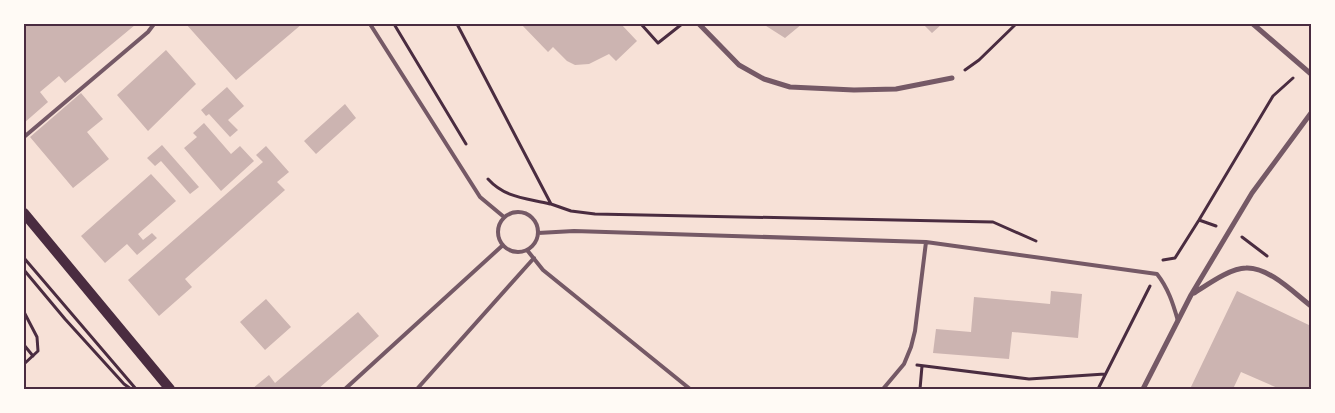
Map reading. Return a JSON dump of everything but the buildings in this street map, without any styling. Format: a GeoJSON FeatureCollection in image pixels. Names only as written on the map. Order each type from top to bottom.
{"type":"FeatureCollection","features":[{"type":"Feature","properties":{"kind":"main road"},"geometry":{"type":"LineString","coordinates":[[24,213],[170,389]]}},
{"type":"Feature","properties":{"kind":"street"},"geometry":{"type":"LineString","coordinates":[[699,24],[740,65],[764,79],[790,87],[854,90],[896,89],[921,86],[952,78]]}},
{"type":"Feature","properties":{"kind":"street"},"geometry":{"type":"LineString","coordinates":[[1253,24],[1311,74]]}},
{"type":"Feature","properties":{"kind":"street"},"geometry":{"type":"LineString","coordinates":[[1144,389],[1191,295],[1252,193],[1311,112]]}},
{"type":"Feature","properties":{"kind":"street"},"geometry":{"type":"LineString","coordinates":[[1191,295],[1233,271],[1245,268],[1258,270],[1276,278],[1311,306]]}},
{"type":"Feature","properties":{"kind":"lane"},"geometry":{"type":"LineString","coordinates":[[24,136],[148,32],[154,24]]}},
{"type":"Feature","properties":{"kind":"lane"},"geometry":{"type":"LineString","coordinates":[[370,24],[480,198],[504,217]]}},
{"type":"Feature","properties":{"kind":"lane"},"geometry":{"type":"LineString","coordinates":[[510,213],[524,213],[531,216],[536,224],[538,233],[533,245],[527,250],[521,251],[512,251],[503,245],[498,234],[504,217],[510,213]]}},
{"type":"Feature","properties":{"kind":"lane"},"geometry":{"type":"LineString","coordinates":[[538,233],[574,231],[926,242],[1157,274],[1165,284],[1172,299],[1178,321]]}},
{"type":"Feature","properties":{"kind":"lane"},"geometry":{"type":"LineString","coordinates":[[883,389],[909,355],[916,331],[926,242]]}},
{"type":"Feature","properties":{"kind":"lane"},"geometry":{"type":"LineString","coordinates":[[345,389],[503,245]]}},
{"type":"Feature","properties":{"kind":"lane"},"geometry":{"type":"LineString","coordinates":[[527,250],[543,270],[690,389]]}},
{"type":"Feature","properties":{"kind":"lane"},"geometry":{"type":"LineString","coordinates":[[417,389],[534,258]]}},
{"type":"Feature","properties":{"kind":"path"},"geometry":{"type":"LineString","coordinates":[[394,24],[471,152]]}},
{"type":"Feature","properties":{"kind":"path"},"geometry":{"type":"LineString","coordinates":[[457,24],[551,204]]}},
{"type":"Feature","properties":{"kind":"path"},"geometry":{"type":"LineString","coordinates":[[641,24],[658,43],[682,24]]}},
{"type":"Feature","properties":{"kind":"path"},"geometry":{"type":"LineString","coordinates":[[952,78],[980,60],[1016,24]]}},
{"type":"Feature","properties":{"kind":"path"},"geometry":{"type":"LineString","coordinates":[[1158,259],[1175,258],[1273,96],[1305,68]]}},
{"type":"Feature","properties":{"kind":"path"},"geometry":{"type":"LineString","coordinates":[[486,178],[496,188],[509,195],[551,204],[571,211],[595,214],[993,222],[1038,242]]}},
{"type":"Feature","properties":{"kind":"path"},"geometry":{"type":"LineString","coordinates":[[24,258],[136,389]]}},
{"type":"Feature","properties":{"kind":"path"},"geometry":{"type":"LineString","coordinates":[[1098,389],[1165,260]]}},
{"type":"Feature","properties":{"kind":"path"},"geometry":{"type":"LineString","coordinates":[[24,270],[65,319],[124,384],[131,389]]}},
{"type":"Feature","properties":{"kind":"path"},"geometry":{"type":"LineString","coordinates":[[24,312],[38,342],[38,351],[24,364]]}},
{"type":"Feature","properties":{"kind":"path"},"geometry":{"type":"LineString","coordinates":[[24,345],[33,356]]}},
{"type":"Feature","properties":{"kind":"path"},"geometry":{"type":"LineString","coordinates":[[904,364],[1029,379],[1105,374]]}},
{"type":"Feature","properties":{"kind":"path"},"geometry":{"type":"LineString","coordinates":[[920,389],[922,366]]}}]}
